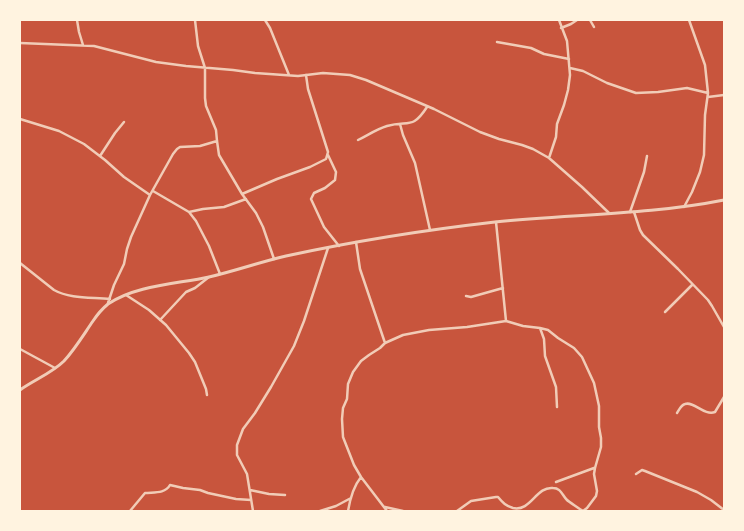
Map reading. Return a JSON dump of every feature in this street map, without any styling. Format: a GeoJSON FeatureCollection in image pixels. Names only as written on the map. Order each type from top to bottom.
{"type":"FeatureCollection","features":[{"type":"Feature","properties":{"kind":"street"},"geometry":{"type":"LineString","coordinates":[[77,20],[83,45]]}},
{"type":"Feature","properties":{"kind":"street"},"geometry":{"type":"LineString","coordinates":[[194,20],[198,46],[205,68],[205,98],[216,130],[218,148],[222,160],[242,194],[256,213],[274,259]]}},
{"type":"Feature","properties":{"kind":"street"},"geometry":{"type":"LineString","coordinates":[[265,20],[289,76]]}},
{"type":"Feature","properties":{"kind":"street"},"geometry":{"type":"LineString","coordinates":[[549,158],[568,90],[570,68],[567,40],[559,20]]}},
{"type":"Feature","properties":{"kind":"street"},"geometry":{"type":"LineString","coordinates":[[561,28],[577,20]]}},
{"type":"Feature","properties":{"kind":"street"},"geometry":{"type":"LineString","coordinates":[[590,20],[594,27]]}},
{"type":"Feature","properties":{"kind":"street"},"geometry":{"type":"LineString","coordinates":[[684,207],[700,172],[704,155],[705,115],[708,95],[705,65],[689,20]]}},
{"type":"Feature","properties":{"kind":"street"},"geometry":{"type":"LineString","coordinates":[[497,42],[531,48],[544,54],[569,60]]}},
{"type":"Feature","properties":{"kind":"street"},"geometry":{"type":"LineString","coordinates":[[20,43],[83,45],[104,48],[156,62],[255,73],[289,76],[323,73],[350,75],[383,87],[480,132],[533,149],[549,158],[609,213]]}},
{"type":"Feature","properties":{"kind":"street"},"geometry":{"type":"LineString","coordinates":[[570,68],[592,74],[636,93],[687,88],[708,95],[724,95]]}},
{"type":"Feature","properties":{"kind":"street"},"geometry":{"type":"LineString","coordinates":[[306,75],[308,89],[328,154],[336,172],[335,180],[314,193],[311,199],[324,227],[339,246]]}},
{"type":"Feature","properties":{"kind":"street"},"geometry":{"type":"LineString","coordinates":[[358,140],[386,126],[415,122],[427,107]]}},
{"type":"Feature","properties":{"kind":"street"},"geometry":{"type":"LineString","coordinates":[[20,119],[52,128],[71,136],[150,195]]}},
{"type":"Feature","properties":{"kind":"street"},"geometry":{"type":"LineString","coordinates":[[100,156],[124,122]]}},
{"type":"Feature","properties":{"kind":"street"},"geometry":{"type":"LineString","coordinates":[[400,124],[403,136],[415,163],[430,230]]}},
{"type":"Feature","properties":{"kind":"street"},"geometry":{"type":"LineString","coordinates":[[108,304],[114,284],[124,264],[131,236],[150,195],[177,149],[180,147],[200,146],[217,141]]}},
{"type":"Feature","properties":{"kind":"street"},"geometry":{"type":"LineString","coordinates":[[242,194],[310,167],[324,160],[328,154]]}},
{"type":"Feature","properties":{"kind":"street"},"geometry":{"type":"LineString","coordinates":[[647,156],[632,212],[640,230],[700,291],[712,306],[724,327]]}},
{"type":"Feature","properties":{"kind":"street"},"geometry":{"type":"LineString","coordinates":[[153,191],[189,212],[210,246],[220,274]]}},
{"type":"Feature","properties":{"kind":"street"},"geometry":{"type":"LineString","coordinates":[[189,212],[224,207],[246,199]]}},
{"type":"Feature","properties":{"kind":"street"},"geometry":{"type":"LineString","coordinates":[[20,390],[64,361],[99,313],[108,304],[126,295],[146,289],[210,277],[274,259],[356,242],[430,230],[496,222],[684,207],[724,200]]}},
{"type":"Feature","properties":{"kind":"street"},"geometry":{"type":"LineString","coordinates":[[496,222],[506,321]]}},
{"type":"Feature","properties":{"kind":"street"},"geometry":{"type":"LineString","coordinates":[[356,242],[360,269],[385,343]]}},
{"type":"Feature","properties":{"kind":"street"},"geometry":{"type":"LineString","coordinates":[[253,511],[247,474],[237,455],[237,445],[243,428],[255,413],[294,346],[328,248]]}},
{"type":"Feature","properties":{"kind":"street"},"geometry":{"type":"LineString","coordinates":[[20,263],[60,293],[110,299]]}},
{"type":"Feature","properties":{"kind":"street"},"geometry":{"type":"LineString","coordinates":[[160,320],[181,297],[210,277]]}},
{"type":"Feature","properties":{"kind":"street"},"geometry":{"type":"LineString","coordinates":[[665,312],[692,285]]}},
{"type":"Feature","properties":{"kind":"street"},"geometry":{"type":"LineString","coordinates":[[466,296],[503,288]]}},
{"type":"Feature","properties":{"kind":"street"},"geometry":{"type":"LineString","coordinates":[[126,295],[149,310],[166,325],[189,353],[195,362],[207,395]]}},
{"type":"Feature","properties":{"kind":"street"},"geometry":{"type":"LineString","coordinates":[[720,321],[724,318]]}},
{"type":"Feature","properties":{"kind":"street"},"geometry":{"type":"LineString","coordinates":[[387,511],[360,477],[342,432],[343,408],[347,399],[348,384],[352,372],[361,361],[385,343],[403,335],[429,330],[506,321],[548,330],[574,348],[582,358],[594,383],[599,406],[601,438],[601,447],[594,474],[596,496],[588,508],[582,511],[566,500],[558,490],[551,488],[546,489],[527,506],[522,508],[505,506],[496,497],[471,501],[457,511]]}},
{"type":"Feature","properties":{"kind":"street"},"geometry":{"type":"LineString","coordinates":[[540,328],[544,339],[545,356],[556,387],[557,408]]}},
{"type":"Feature","properties":{"kind":"street"},"geometry":{"type":"LineString","coordinates":[[20,349],[55,368]]}},
{"type":"Feature","properties":{"kind":"street"},"geometry":{"type":"LineString","coordinates":[[677,413],[682,405],[689,404],[705,412],[714,413],[724,397]]}},
{"type":"Feature","properties":{"kind":"street"},"geometry":{"type":"LineString","coordinates":[[556,482],[595,468]]}},
{"type":"Feature","properties":{"kind":"street"},"geometry":{"type":"LineString","coordinates":[[636,474],[642,470],[646,471],[696,492],[724,510]]}},
{"type":"Feature","properties":{"kind":"street"},"geometry":{"type":"LineString","coordinates":[[348,511],[356,483],[360,477]]}},
{"type":"Feature","properties":{"kind":"street"},"geometry":{"type":"LineString","coordinates":[[130,511],[145,493],[162,492],[168,489],[170,485],[236,499],[251,500]]}},
{"type":"Feature","properties":{"kind":"street"},"geometry":{"type":"LineString","coordinates":[[250,490],[285,495]]}},
{"type":"Feature","properties":{"kind":"street"},"geometry":{"type":"LineString","coordinates":[[320,511],[336,506],[351,498]]}},
{"type":"Feature","properties":{"kind":"street"},"geometry":{"type":"LineString","coordinates":[[384,506],[403,511]]}}]}
